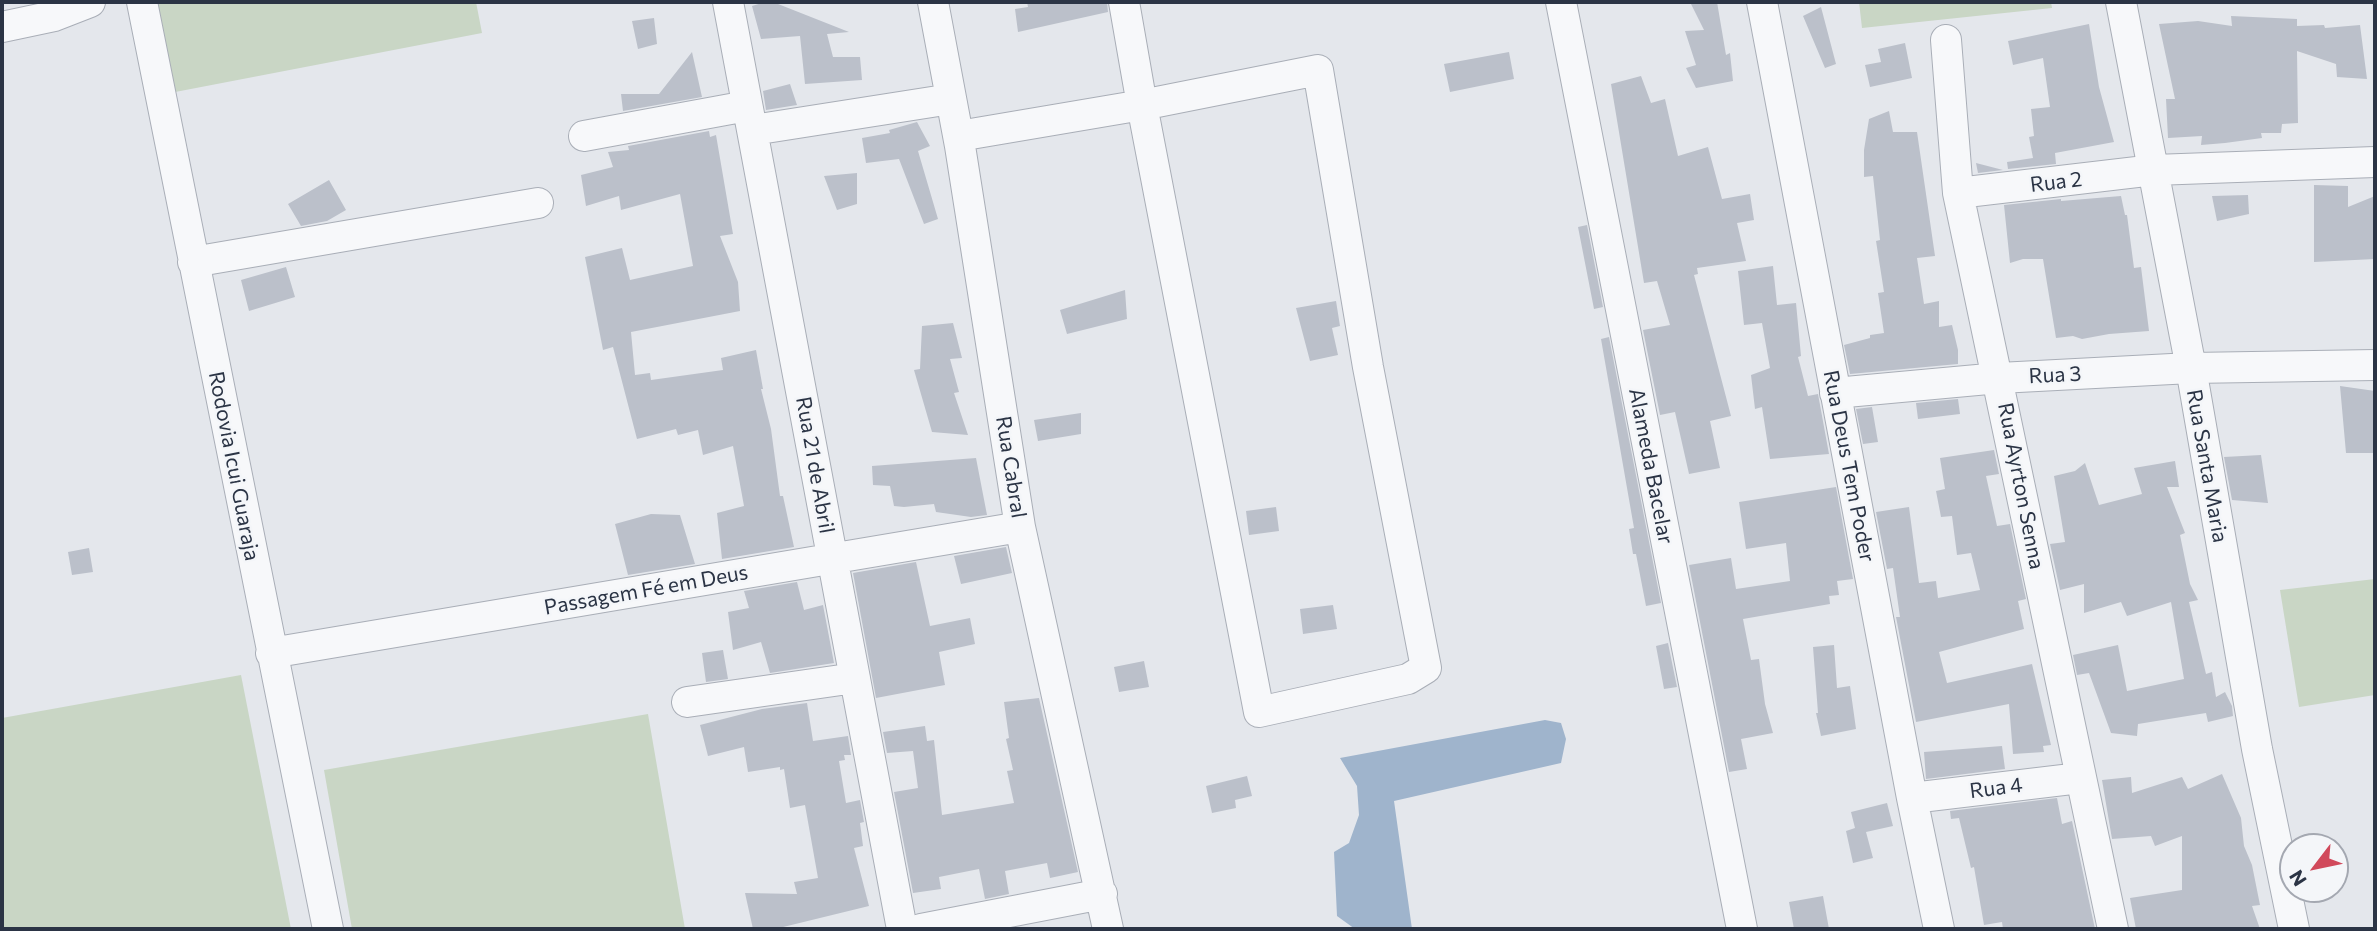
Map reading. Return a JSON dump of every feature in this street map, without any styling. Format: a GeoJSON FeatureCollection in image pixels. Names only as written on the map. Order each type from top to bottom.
{"type":"FeatureCollection","features":[{"type":"Feature","properties":{"kind":"street"},"geometry":{"type":"LineString","coordinates":[[2,27],[54,16],[90,2]]}},
{"type":"Feature","properties":{"kind":"street","name":"Rodovia Icui Guaraja"},"geometry":{"type":"LineString","coordinates":[[142,2],[192,262],[328,929]]}},
{"type":"Feature","properties":{"kind":"street","name":"Rua 21 de Abril"},"geometry":{"type":"LineString","coordinates":[[728,2],[902,929]]}},
{"type":"Feature","properties":{"kind":"street","name":"Rua Cabral"},"geometry":{"type":"LineString","coordinates":[[933,2],[958,136],[1020,527],[1108,929]]}},
{"type":"Feature","properties":{"kind":"street"},"geometry":{"type":"LineString","coordinates":[[958,136],[1142,105],[1318,70],[1368,367],[1426,668],[1408,680],[1259,712],[1142,105],[1124,2]]}},
{"type":"Feature","properties":{"kind":"street","name":"Alameda Bacelar"},"geometry":{"type":"LineString","coordinates":[[1561,2],[1742,929]]}},
{"type":"Feature","properties":{"kind":"street","name":"Rua Deus Tem Poder"},"geometry":{"type":"LineString","coordinates":[[1762,2],[1939,929]]}},
{"type":"Feature","properties":{"kind":"street","name":"Rua Santa Maria"},"geometry":{"type":"LineString","coordinates":[[2121,2],[2154,170],[2257,749],[2294,929]]}},
{"type":"Feature","properties":{"kind":"street","name":"Rua Ayrton Senna"},"geometry":{"type":"LineString","coordinates":[[1946,40],[1958,193],[2113,929]]}},
{"type":"Feature","properties":{"kind":"street"},"geometry":{"type":"LineString","coordinates":[[584,135],[951,99]]}},
{"type":"Feature","properties":{"kind":"street","name":"Rua 2"},"geometry":{"type":"LineString","coordinates":[[1958,193],[2154,170],[2375,163]]}},
{"type":"Feature","properties":{"kind":"street"},"geometry":{"type":"LineString","coordinates":[[192,262],[538,204]]}},
{"type":"Feature","properties":{"kind":"street","name":"Rua 3"},"geometry":{"type":"LineString","coordinates":[[1835,393],[1999,378],[2190,368],[2375,365]]}},
{"type":"Feature","properties":{"kind":"street","name":"Passagem Fé em Deus"},"geometry":{"type":"LineString","coordinates":[[271,653],[1020,527]]}},
{"type":"Feature","properties":{"kind":"street"},"geometry":{"type":"LineString","coordinates":[[687,702],[855,678]]}},
{"type":"Feature","properties":{"kind":"street","name":"Rua 4"},"geometry":{"type":"LineString","coordinates":[[1912,798],[2080,778]]}},
{"type":"Feature","properties":{"kind":"street"},"geometry":{"type":"LineString","coordinates":[[921,929],[1102,894]]}},
{"type":"Feature","properties":{"kind":"green space"},"geometry":{"type":"Polygon","coordinates":[[[151,2],[476,2],[482,33],[170,93],[151,2]]]}},
{"type":"Feature","properties":{"kind":"green space"},"geometry":{"type":"Polygon","coordinates":[[[1859,2],[2051,2],[2052,8],[1862,28],[1859,2]]]}},
{"type":"Feature","properties":{"kind":"green space"},"geometry":{"type":"Polygon","coordinates":[[[2375,579],[2375,695],[2299,707],[2280,590],[2375,579]]]}},
{"type":"Feature","properties":{"kind":"green space"},"geometry":{"type":"Polygon","coordinates":[[[241,675],[291,929],[2,929],[2,718],[241,675]]]}},
{"type":"Feature","properties":{"kind":"green space"},"geometry":{"type":"Polygon","coordinates":[[[648,714],[685,929],[352,929],[324,770],[648,714]]]}},
{"type":"Feature","properties":{"kind":"water"},"geometry":{"type":"Polygon","coordinates":[[[1545,720],[1561,723],[1566,739],[1561,763],[1394,801],[1412,929],[1355,929],[1337,916],[1334,852],[1349,843],[1359,815],[1357,786],[1340,758],[1545,720]]]}},
{"type":"Feature","properties":{"kind":"building"},"geometry":{"type":"Polygon","coordinates":[[[773,2],[849,32],[827,34],[833,57],[860,57],[862,80],[805,84],[800,36],[761,39],[752,6],[773,2]]]}},
{"type":"Feature","properties":{"kind":"building"},"geometry":{"type":"Polygon","coordinates":[[[1027,2],[1107,2],[1108,12],[1018,32],[1015,9],[1028,7],[1027,2]]]}},
{"type":"Feature","properties":{"kind":"building"},"geometry":{"type":"Polygon","coordinates":[[[1690,2],[1717,2],[1726,55],[1730,53],[1733,81],[1696,88],[1686,68],[1696,65],[1685,31],[1704,30],[1690,2]]]}},
{"type":"Feature","properties":{"kind":"building"},"geometry":{"type":"Polygon","coordinates":[[[1821,7],[1836,64],[1825,68],[1803,16],[1821,7]]]}},
{"type":"Feature","properties":{"kind":"building"},"geometry":{"type":"Polygon","coordinates":[[[2231,16],[2297,19],[2297,26],[2324,25],[2325,28],[2360,25],[2367,79],[2337,77],[2336,64],[2297,51],[2298,123],[2282,124],[2281,133],[2261,133],[2262,138],[2225,143],[2201,145],[2202,136],[2168,138],[2166,99],[2175,99],[2159,24],[2198,21],[2232,26],[2231,16]]]}},
{"type":"Feature","properties":{"kind":"building"},"geometry":{"type":"Polygon","coordinates":[[[654,18],[657,44],[638,49],[632,21],[654,18]]]}},
{"type":"Feature","properties":{"kind":"building"},"geometry":{"type":"Polygon","coordinates":[[[2089,24],[2099,87],[2114,142],[2055,153],[2056,164],[2008,169],[2007,162],[2033,158],[2029,137],[2034,136],[2031,109],[2050,107],[2043,58],[2013,65],[2008,41],[2089,24]]]}},
{"type":"Feature","properties":{"kind":"building"},"geometry":{"type":"Polygon","coordinates":[[[1905,43],[1912,78],[1870,87],[1865,65],[1881,62],[1878,49],[1905,43]]]}},
{"type":"Feature","properties":{"kind":"building"},"geometry":{"type":"Polygon","coordinates":[[[692,52],[702,97],[623,111],[621,94],[659,94],[692,52]]]}},
{"type":"Feature","properties":{"kind":"building"},"geometry":{"type":"Polygon","coordinates":[[[1509,52],[1514,79],[1450,92],[1444,64],[1509,52]]]}},
{"type":"Feature","properties":{"kind":"building"},"geometry":{"type":"Polygon","coordinates":[[[1641,76],[1651,103],[1665,99],[1678,156],[1708,147],[1722,199],[1750,194],[1754,220],[1737,223],[1746,261],[1697,268],[1698,274],[1694,275],[1731,416],[1710,421],[1720,468],[1689,474],[1675,412],[1660,415],[1643,330],[1670,325],[1657,281],[1644,283],[1611,84],[1641,76]]]}},
{"type":"Feature","properties":{"kind":"building"},"geometry":{"type":"Polygon","coordinates":[[[790,84],[797,105],[766,110],[763,91],[790,84]]]}},
{"type":"Feature","properties":{"kind":"building"},"geometry":{"type":"Polygon","coordinates":[[[1889,111],[1893,132],[1917,132],[1935,256],[1917,258],[1924,304],[1939,301],[1939,327],[1952,325],[1958,350],[1958,364],[1850,374],[1844,345],[1870,338],[1870,335],[1884,333],[1878,293],[1884,292],[1876,241],[1880,240],[1873,176],[1864,177],[1864,150],[1869,119],[1889,111]]]}},
{"type":"Feature","properties":{"kind":"building"},"geometry":{"type":"Polygon","coordinates":[[[917,122],[930,146],[918,151],[938,219],[924,224],[899,159],[866,163],[862,138],[890,133],[889,130],[917,122]]]}},
{"type":"Feature","properties":{"kind":"building"},"geometry":{"type":"Polygon","coordinates":[[[709,131],[710,137],[716,135],[733,234],[720,236],[738,282],[740,311],[631,332],[635,375],[650,373],[651,380],[723,370],[721,358],[756,350],[780,496],[783,496],[794,547],[722,559],[717,513],[744,506],[733,446],[703,455],[698,430],[678,435],[676,429],[637,439],[613,347],[603,350],[585,257],[622,248],[630,280],[693,266],[680,194],[621,210],[619,196],[586,206],[581,175],[613,167],[608,152],[629,150],[628,146],[709,131]]]}},
{"type":"Feature","properties":{"kind":"building"},"geometry":{"type":"Polygon","coordinates":[[[1976,163],[2003,170],[1978,173],[1976,163]]]}},
{"type":"Feature","properties":{"kind":"building"},"geometry":{"type":"Polygon","coordinates":[[[857,173],[857,204],[837,210],[824,176],[857,173]]]}},
{"type":"Feature","properties":{"kind":"building"},"geometry":{"type":"Polygon","coordinates":[[[329,180],[346,210],[327,221],[301,226],[288,204],[329,180]]]}},
{"type":"Feature","properties":{"kind":"building"},"geometry":{"type":"Polygon","coordinates":[[[2314,185],[2348,186],[2348,207],[2375,196],[2375,259],[2314,262],[2314,185]]]}},
{"type":"Feature","properties":{"kind":"building"},"geometry":{"type":"Polygon","coordinates":[[[2248,195],[2249,214],[2217,221],[2212,196],[2248,195]]]}},
{"type":"Feature","properties":{"kind":"building"},"geometry":{"type":"Polygon","coordinates":[[[2121,196],[2127,215],[2134,268],[2141,267],[2149,331],[2082,339],[2073,336],[2056,338],[2043,259],[2023,259],[2010,263],[2004,205],[2121,196]]]}},
{"type":"Feature","properties":{"kind":"building"},"geometry":{"type":"Polygon","coordinates":[[[1587,225],[1603,307],[1594,309],[1578,227],[1587,225]]]}},
{"type":"Feature","properties":{"kind":"building"},"geometry":{"type":"Polygon","coordinates":[[[1773,266],[1777,305],[1796,303],[1801,356],[1798,357],[1808,396],[1818,394],[1829,454],[1770,459],[1762,407],[1755,409],[1751,375],[1770,368],[1762,323],[1744,325],[1738,271],[1773,266]]]}},
{"type":"Feature","properties":{"kind":"building"},"geometry":{"type":"Polygon","coordinates":[[[286,267],[295,297],[249,311],[241,280],[286,267]]]}},
{"type":"Feature","properties":{"kind":"building"},"geometry":{"type":"Polygon","coordinates":[[[1125,290],[1127,319],[1067,334],[1060,310],[1125,290]]]}},
{"type":"Feature","properties":{"kind":"building"},"geometry":{"type":"Polygon","coordinates":[[[1336,301],[1340,326],[1332,328],[1338,355],[1310,361],[1296,308],[1336,301]]]}},
{"type":"Feature","properties":{"kind":"building"},"geometry":{"type":"Polygon","coordinates":[[[953,323],[962,358],[950,359],[959,392],[954,393],[968,435],[932,432],[914,370],[920,369],[922,326],[953,323]]]}},
{"type":"Feature","properties":{"kind":"building"},"geometry":{"type":"Polygon","coordinates":[[[1609,337],[1661,603],[1646,606],[1636,554],[1633,554],[1629,529],[1634,528],[1601,339],[1609,337]]]}},
{"type":"Feature","properties":{"kind":"building"},"geometry":{"type":"Polygon","coordinates":[[[2340,386],[2375,391],[2375,453],[2346,453],[2340,386]]]}},
{"type":"Feature","properties":{"kind":"building"},"geometry":{"type":"Polygon","coordinates":[[[1958,399],[1960,414],[1918,419],[1916,403],[1958,399]]]}},
{"type":"Feature","properties":{"kind":"building"},"geometry":{"type":"Polygon","coordinates":[[[1872,407],[1878,442],[1863,444],[1856,409],[1872,407]]]}},
{"type":"Feature","properties":{"kind":"building"},"geometry":{"type":"Polygon","coordinates":[[[1081,413],[1081,434],[1038,441],[1034,420],[1081,413]]]}},
{"type":"Feature","properties":{"kind":"building"},"geometry":{"type":"Polygon","coordinates":[[[1994,450],[1999,474],[1986,476],[1997,526],[2010,524],[2026,599],[2018,601],[2024,629],[1939,652],[1947,683],[2032,664],[2051,745],[2043,746],[2044,752],[2013,754],[2009,704],[1916,722],[1896,617],[1900,617],[1893,568],[1887,569],[1876,512],[1909,507],[1919,583],[1936,581],[1938,598],[1980,590],[1971,553],[1957,555],[1952,516],[1941,517],[1936,491],[1945,489],[1940,458],[1994,450]]]}},
{"type":"Feature","properties":{"kind":"building"},"geometry":{"type":"Polygon","coordinates":[[[2261,455],[2268,503],[2232,500],[2224,457],[2261,455]]]}},
{"type":"Feature","properties":{"kind":"building"},"geometry":{"type":"Polygon","coordinates":[[[976,458],[987,515],[971,517],[936,512],[934,504],[894,506],[890,486],[873,485],[872,466],[976,458]]]}},
{"type":"Feature","properties":{"kind":"building"},"geometry":{"type":"Polygon","coordinates":[[[2175,461],[2179,487],[2167,487],[2185,533],[2180,535],[2190,584],[2198,600],[2189,602],[2206,674],[2212,672],[2216,697],[2225,692],[2232,706],[2233,716],[2208,722],[2206,713],[2138,724],[2137,736],[2111,733],[2089,673],[2077,675],[2073,655],[2118,645],[2127,691],[2184,679],[2171,602],[2127,616],[2121,602],[2084,613],[2084,584],[2060,590],[2050,544],[2065,542],[2054,476],[2075,471],[2085,463],[2099,505],[2142,494],[2134,468],[2175,461]]]}},
{"type":"Feature","properties":{"kind":"building"},"geometry":{"type":"Polygon","coordinates":[[[1836,487],[1853,579],[1837,581],[1839,595],[1829,596],[1830,604],[1743,619],[1751,660],[1759,659],[1765,704],[1773,733],[1741,739],[1747,769],[1729,772],[1689,565],[1731,558],[1736,589],[1790,581],[1786,543],[1746,549],[1739,502],[1836,487]]]}},
{"type":"Feature","properties":{"kind":"building"},"geometry":{"type":"Polygon","coordinates":[[[1276,507],[1279,531],[1249,535],[1246,511],[1276,507]]]}},
{"type":"Feature","properties":{"kind":"building"},"geometry":{"type":"Polygon","coordinates":[[[651,514],[680,515],[695,564],[628,575],[615,524],[651,514]]]}},
{"type":"Feature","properties":{"kind":"building"},"geometry":{"type":"Polygon","coordinates":[[[1006,547],[1012,573],[961,584],[954,556],[1006,547]]]}},
{"type":"Feature","properties":{"kind":"building"},"geometry":{"type":"Polygon","coordinates":[[[89,548],[93,572],[72,575],[68,552],[89,548]]]}},
{"type":"Feature","properties":{"kind":"building"},"geometry":{"type":"Polygon","coordinates":[[[916,562],[930,626],[970,618],[975,644],[939,652],[945,685],[876,698],[853,573],[916,562]]]}},
{"type":"Feature","properties":{"kind":"building"},"geometry":{"type":"Polygon","coordinates":[[[797,582],[804,610],[823,605],[834,663],[770,673],[761,642],[733,650],[728,612],[749,608],[744,591],[797,582]]]}},
{"type":"Feature","properties":{"kind":"building"},"geometry":{"type":"Polygon","coordinates":[[[1333,605],[1337,629],[1303,634],[1300,609],[1333,605]]]}},
{"type":"Feature","properties":{"kind":"building"},"geometry":{"type":"Polygon","coordinates":[[[1668,643],[1677,687],[1664,689],[1656,646],[1668,643]]]}},
{"type":"Feature","properties":{"kind":"building"},"geometry":{"type":"Polygon","coordinates":[[[1834,645],[1837,688],[1850,686],[1856,729],[1821,736],[1816,713],[1813,647],[1834,645]]]}},
{"type":"Feature","properties":{"kind":"building"},"geometry":{"type":"Polygon","coordinates":[[[723,650],[728,679],[706,682],[702,653],[723,650]]]}},
{"type":"Feature","properties":{"kind":"building"},"geometry":{"type":"Polygon","coordinates":[[[1144,661],[1149,687],[1119,692],[1114,667],[1144,661]]]}},
{"type":"Feature","properties":{"kind":"building"},"geometry":{"type":"Polygon","coordinates":[[[1039,698],[1078,872],[1050,878],[1047,863],[1005,871],[1009,894],[985,899],[979,869],[939,877],[941,889],[913,893],[894,792],[918,788],[913,751],[887,753],[883,732],[925,726],[927,741],[934,740],[942,815],[1014,803],[1007,771],[1013,770],[1006,739],[1009,738],[1004,702],[1039,698]]]}},
{"type":"Feature","properties":{"kind":"building"},"geometry":{"type":"Polygon","coordinates":[[[807,703],[813,741],[848,736],[851,755],[844,755],[845,760],[839,761],[846,803],[860,800],[864,822],[860,823],[863,846],[854,848],[869,906],[775,929],[753,929],[745,893],[797,894],[794,882],[818,878],[805,805],[790,808],[784,769],[780,770],[780,767],[748,772],[744,747],[708,756],[700,725],[762,709],[807,703]]]}},
{"type":"Feature","properties":{"kind":"building"},"geometry":{"type":"Polygon","coordinates":[[[2002,746],[2005,769],[1926,779],[1924,752],[2002,746]]]}},
{"type":"Feature","properties":{"kind":"building"},"geometry":{"type":"Polygon","coordinates":[[[2222,774],[2241,818],[2244,846],[2252,865],[2260,905],[2252,906],[2260,929],[2136,929],[2130,898],[2182,890],[2182,836],[2155,846],[2151,836],[2112,839],[2102,780],[2131,777],[2132,793],[2182,777],[2188,789],[2222,774]]]}},
{"type":"Feature","properties":{"kind":"building"},"geometry":{"type":"Polygon","coordinates":[[[1247,776],[1252,796],[1235,800],[1236,808],[1212,813],[1206,786],[1247,776]]]}},
{"type":"Feature","properties":{"kind":"building"},"geometry":{"type":"Polygon","coordinates":[[[2057,798],[2062,824],[2072,821],[2095,929],[2003,929],[2002,922],[1984,925],[1974,867],[1971,868],[1959,818],[1951,819],[1950,811],[2057,798]]]}},
{"type":"Feature","properties":{"kind":"building"},"geometry":{"type":"Polygon","coordinates":[[[1887,803],[1893,826],[1866,832],[1873,858],[1853,863],[1846,831],[1855,828],[1851,812],[1887,803]]]}},
{"type":"Feature","properties":{"kind":"building"},"geometry":{"type":"Polygon","coordinates":[[[1823,896],[1829,929],[1794,929],[1789,902],[1823,896]]]}}]}
